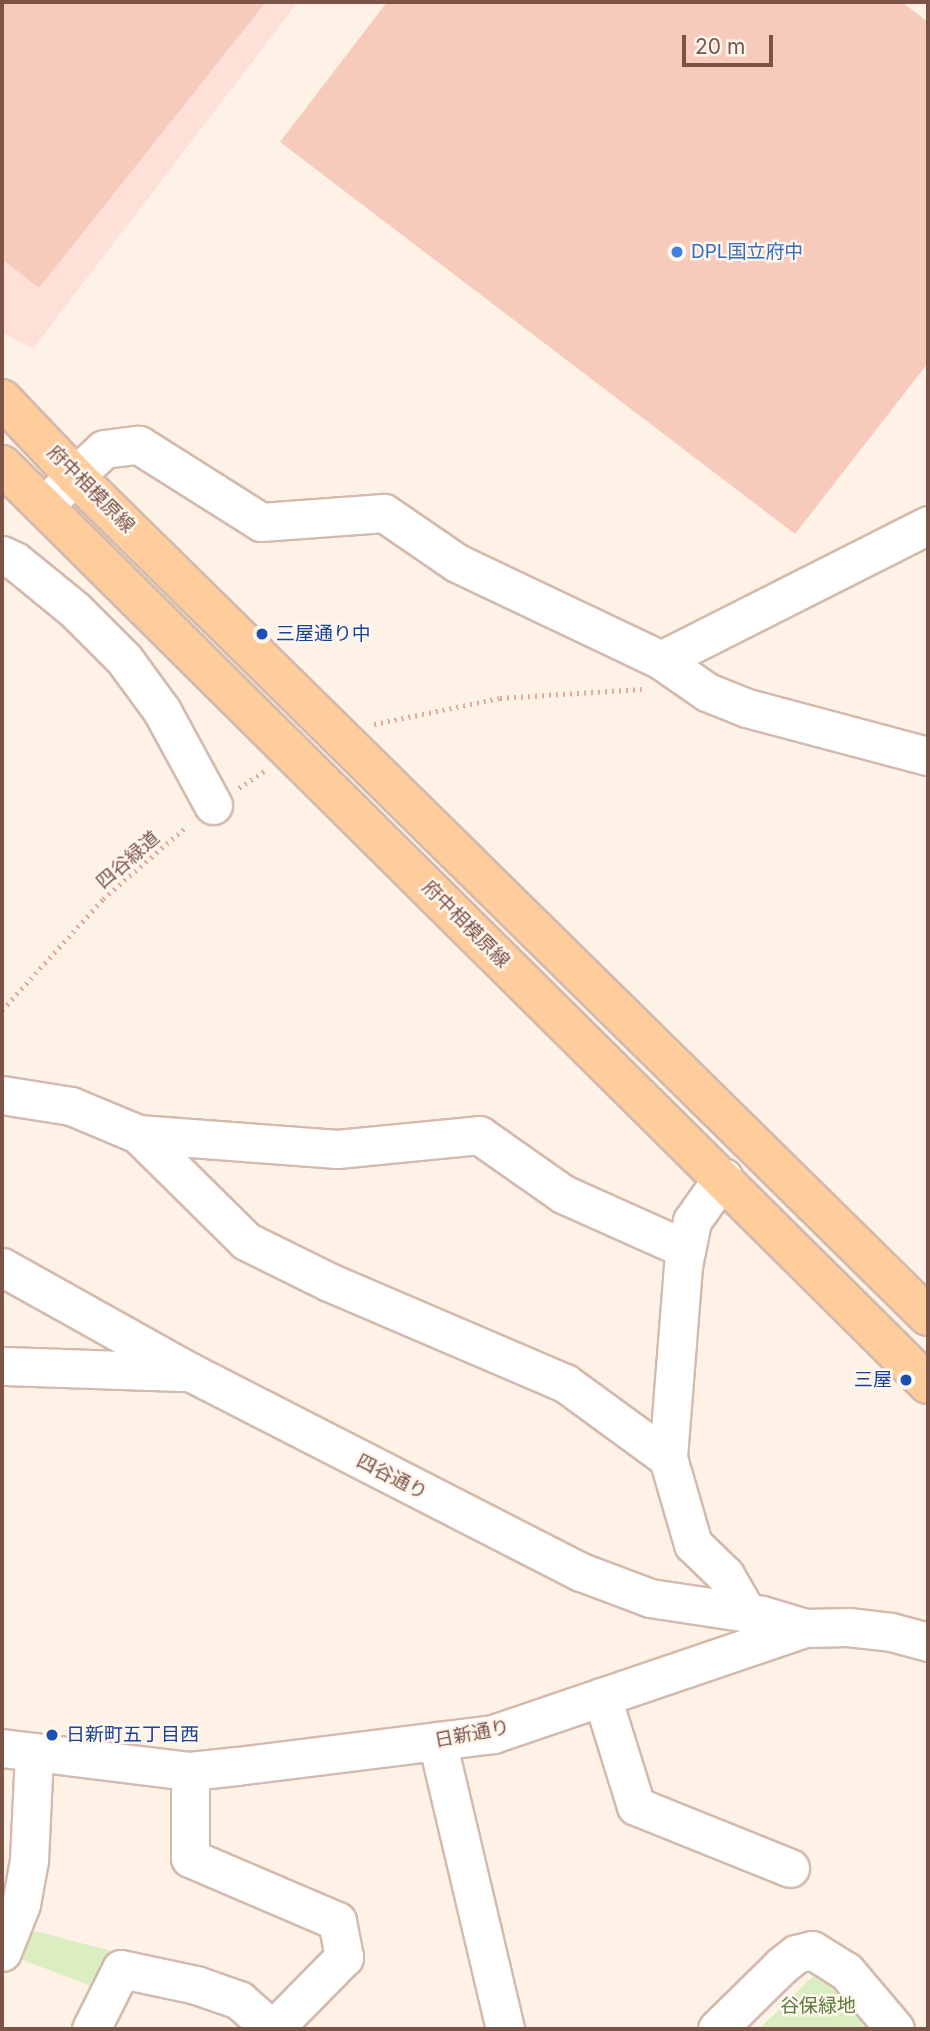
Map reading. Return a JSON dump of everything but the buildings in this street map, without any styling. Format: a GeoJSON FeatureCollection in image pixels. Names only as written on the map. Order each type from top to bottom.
{"type":"FeatureCollection","features":[{"type":"Feature","properties":{"kind":"main road","name":"府中相模原線"},"geometry":{"type":"LineString","coordinates":[[2,399],[76,477],[928,1316]]}},
{"type":"Feature","properties":{"kind":"main road","name":"府中相模原線"},"geometry":{"type":"LineString","coordinates":[[2,465],[723,1177],[928,1384]]}},
{"type":"Feature","properties":{"kind":"street"},"geometry":{"type":"LineString","coordinates":[[43,506],[104,449],[139,445],[261,522],[384,513],[457,563],[655,674],[747,708],[928,756]]}},
{"type":"Feature","properties":{"kind":"street"},"geometry":{"type":"LineString","coordinates":[[655,674],[928,525]]}},
{"type":"Feature","properties":{"kind":"street"},"geometry":{"type":"LineString","coordinates":[[2,555],[15,561],[75,610],[124,659],[162,711],[213,804]]}},
{"type":"Feature","properties":{"kind":"street"},"geometry":{"type":"LineString","coordinates":[[2,1095],[71,1106],[138,1134],[337,1149],[479,1135],[563,1194],[686,1249]]}},
{"type":"Feature","properties":{"kind":"street"},"geometry":{"type":"LineString","coordinates":[[138,1134],[246,1241],[329,1282],[565,1383],[668,1458]]}},
{"type":"Feature","properties":{"kind":"street"},"geometry":{"type":"LineString","coordinates":[[723,1177],[692,1221],[686,1249],[668,1458],[692,1545],[726,1575],[747,1613]]}},
{"type":"Feature","properties":{"kind":"street","name":"四谷通り"},"geometry":{"type":"LineString","coordinates":[[2,1267],[190,1372],[582,1573],[650,1598],[747,1613],[805,1628]]}},
{"type":"Feature","properties":{"kind":"street"},"geometry":{"type":"LineString","coordinates":[[2,1366],[190,1372]]}},
{"type":"Feature","properties":{"kind":"street","name":"日新通り"},"geometry":{"type":"LineString","coordinates":[[18,1750],[190,1771],[493,1734],[805,1628],[848,1627],[891,1632],[928,1642]]}},
{"type":"Feature","properties":{"kind":"street"},"geometry":{"type":"LineString","coordinates":[[602,1697],[636,1806],[790,1868]]}},
{"type":"Feature","properties":{"kind":"street"},"geometry":{"type":"LineString","coordinates":[[437,1741],[505,2029]]}},
{"type":"Feature","properties":{"kind":"street"},"geometry":{"type":"LineString","coordinates":[[2,1952],[21,1904],[29,1860],[18,1750]]}},
{"type":"Feature","properties":{"kind":"street"},"geometry":{"type":"LineString","coordinates":[[91,2029],[121,1969],[196,1985],[239,2000],[273,2029],[344,1957],[337,1921],[190,1858],[190,1771]]}},
{"type":"Feature","properties":{"kind":"street"},"geometry":{"type":"LineString","coordinates":[[717,2029],[781,1966],[796,1954],[812,1950],[846,1971],[895,2029]]}},
{"type":"Feature","properties":{"kind":"path"},"geometry":{"type":"LineString","coordinates":[[342,738],[377,722],[500,698],[655,674]]}},
{"type":"Feature","properties":{"kind":"path","name":"四谷緑道"},"geometry":{"type":"LineString","coordinates":[[2,1010],[103,900],[213,804],[292,754]]}},
{"type":"Feature","properties":{"kind":"shaded area"},"geometry":{"type":"Polygon","coordinates":[[[2,2],[298,2],[33,349],[2,332],[2,2]]]}},
{"type":"Feature","properties":{"kind":"green space"},"geometry":{"type":"Polygon","coordinates":[[[24,1928],[111,1951],[94,1987],[15,1957],[24,1928]]]}},
{"type":"Feature","properties":{"kind":"green space","name":"谷保緑地"},"geometry":{"type":"Polygon","coordinates":[[[812,1977],[830,1984],[868,2029],[759,2029],[812,1977]]]}},
{"type":"Feature","properties":{"kind":"place","name":"DPL国立府中"},"geometry":{"type":"Point","coordinates":[677,252]}},
{"type":"Feature","properties":{"kind":"place","name":"三屋通り中"},"geometry":{"type":"Point","coordinates":[262,634]}},
{"type":"Feature","properties":{"kind":"place","name":"三屋"},"geometry":{"type":"Point","coordinates":[906,1380]}},
{"type":"Feature","properties":{"kind":"place","name":"日新町五丁目西"},"geometry":{"type":"Point","coordinates":[52,1735]}}]}
